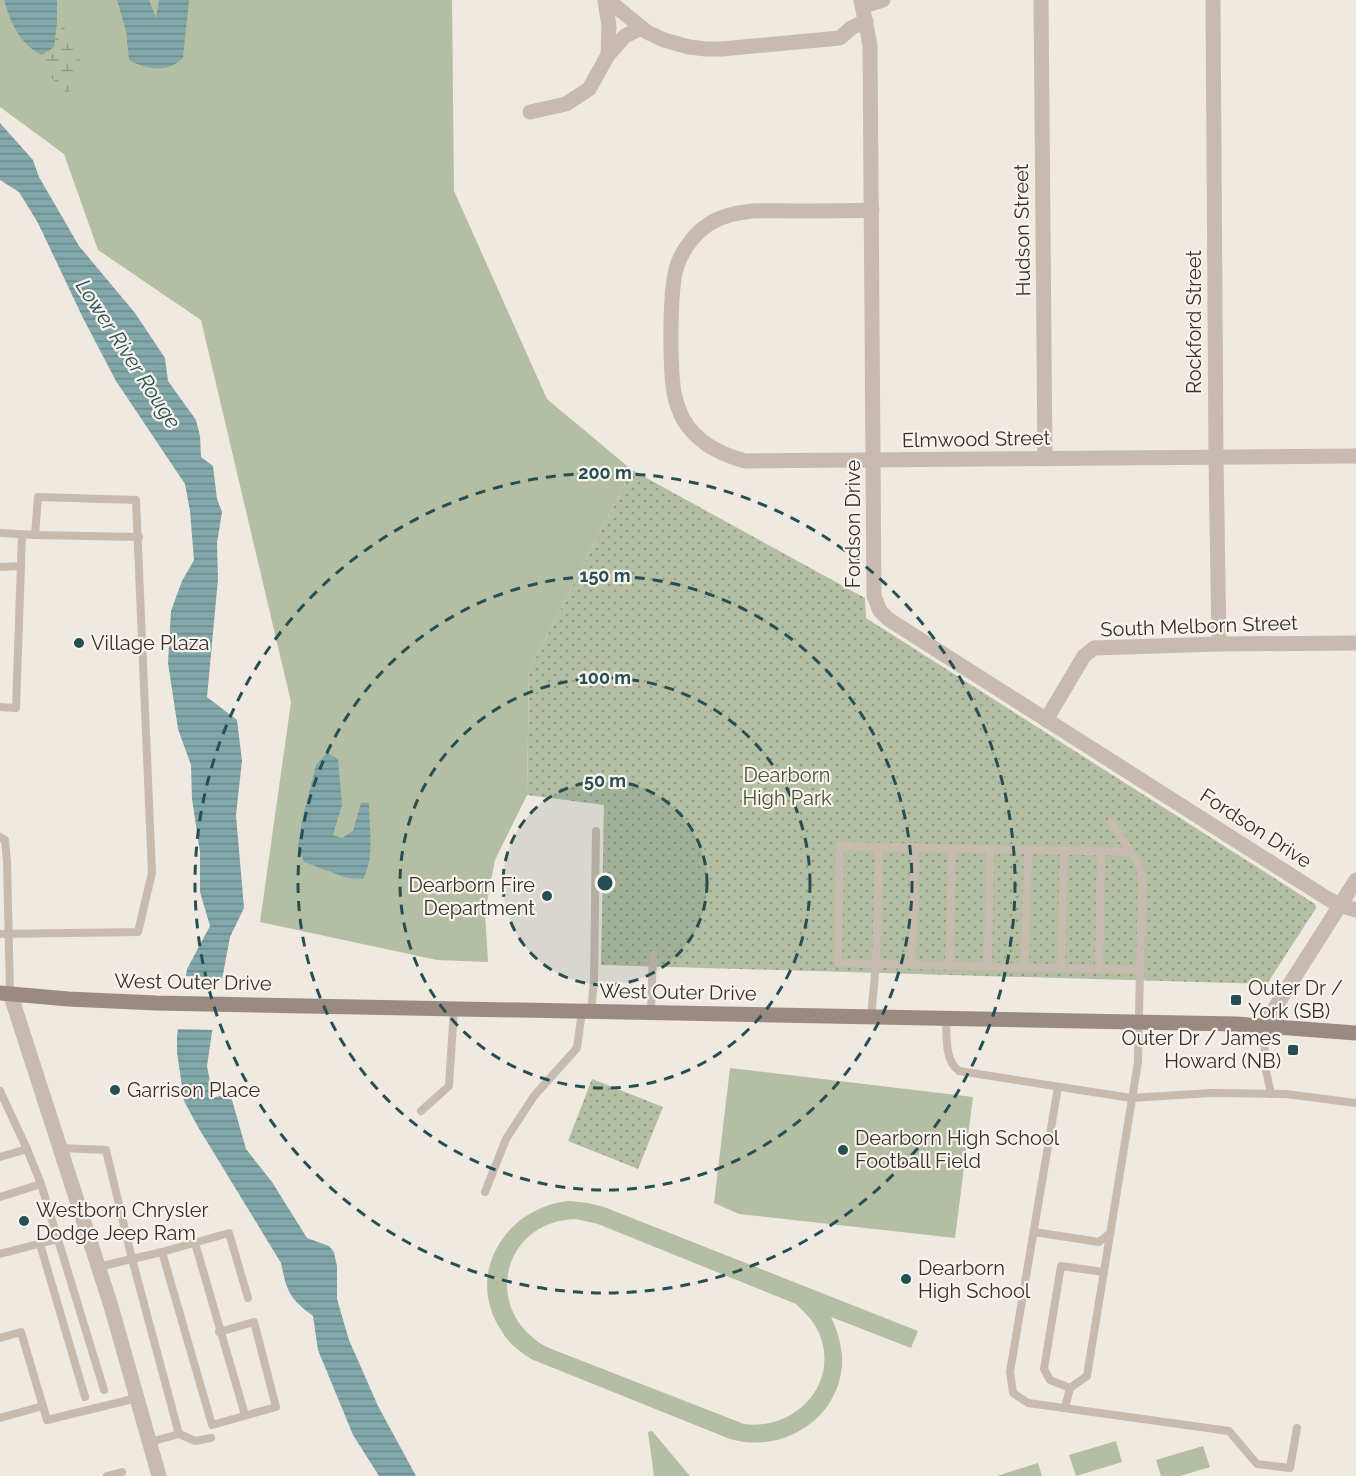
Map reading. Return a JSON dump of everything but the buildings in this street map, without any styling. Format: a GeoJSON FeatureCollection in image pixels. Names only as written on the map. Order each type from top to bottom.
{"type":"FeatureCollection","features":[{"type":"Feature","properties":{"kind":"main road","name":"West Outer Drive"},"geometry":{"type":"LineString","coordinates":[[5,993],[68,999],[156,1003],[1264,1025],[1356,1033]]}},
{"type":"Feature","properties":{"kind":"street"},"geometry":{"type":"LineString","coordinates":[[607,0],[641,28],[676,44],[706,50],[840,38],[851,28],[863,9],[883,0]]}},
{"type":"Feature","properties":{"kind":"street"},"geometry":{"type":"LineString","coordinates":[[607,0],[608,55]]}},
{"type":"Feature","properties":{"kind":"street","name":"Hudson Street"},"geometry":{"type":"LineString","coordinates":[[1041,0],[1045,459]]}},
{"type":"Feature","properties":{"kind":"street","name":"Rockford Street"},"geometry":{"type":"LineString","coordinates":[[1213,0],[1219,644]]}},
{"type":"Feature","properties":{"kind":"street","name":"Fordson Drive"},"geometry":{"type":"LineString","coordinates":[[863,9],[870,45],[874,596],[880,610],[888,619],[1339,905],[1356,910]]}},
{"type":"Feature","properties":{"kind":"street"},"geometry":{"type":"LineString","coordinates":[[530,112],[566,104],[589,89],[608,55],[625,36],[641,28]]}},
{"type":"Feature","properties":{"kind":"street","name":"Elmwood Street"},"geometry":{"type":"LineString","coordinates":[[872,210],[737,213],[712,222],[694,238],[677,266],[673,289],[672,381],[677,406],[692,431],[711,448],[745,461],[873,462],[1356,456]]}},
{"type":"Feature","properties":{"kind":"street","name":"South Melborn Street"},"geometry":{"type":"LineString","coordinates":[[1046,720],[1084,656],[1094,648],[1356,643]]}},
{"type":"Feature","properties":{"kind":"street"},"geometry":{"type":"LineString","coordinates":[[1264,1025],[1356,879]]}},
{"type":"Feature","properties":{"kind":"street"},"geometry":{"type":"LineString","coordinates":[[5,993],[98,1267],[159,1476]]}},
{"type":"Feature","properties":{"kind":"lane"},"geometry":{"type":"LineString","coordinates":[[0,934],[138,932],[152,873],[136,500],[38,497],[35,535]]}},
{"type":"Feature","properties":{"kind":"lane"},"geometry":{"type":"LineString","coordinates":[[0,533],[139,537]]}},
{"type":"Feature","properties":{"kind":"lane"},"geometry":{"type":"LineString","coordinates":[[0,707],[16,708],[22,535]]}},
{"type":"Feature","properties":{"kind":"lane"},"geometry":{"type":"LineString","coordinates":[[0,567],[21,566]]}},
{"type":"Feature","properties":{"kind":"lane"},"geometry":{"type":"LineString","coordinates":[[1065,1408],[1070,1388],[1087,1376],[1138,1062],[1142,880],[1140,864],[1111,822]]}},
{"type":"Feature","properties":{"kind":"lane"},"geometry":{"type":"LineString","coordinates":[[485,1192],[506,1139],[534,1096],[577,1048],[594,981],[596,831]]}},
{"type":"Feature","properties":{"kind":"lane"},"geometry":{"type":"LineString","coordinates":[[0,837],[5,840],[7,862],[9,934],[5,993]]}},
{"type":"Feature","properties":{"kind":"lane"},"geometry":{"type":"LineString","coordinates":[[1131,852],[840,846],[838,963],[1140,969]]}},
{"type":"Feature","properties":{"kind":"lane"},"geometry":{"type":"LineString","coordinates":[[871,1017],[872,987],[876,964],[879,847]]}},
{"type":"Feature","properties":{"kind":"lane"},"geometry":{"type":"LineString","coordinates":[[912,965],[915,847]]}},
{"type":"Feature","properties":{"kind":"lane"},"geometry":{"type":"LineString","coordinates":[[949,966],[952,848]]}},
{"type":"Feature","properties":{"kind":"lane"},"geometry":{"type":"LineString","coordinates":[[988,966],[990,849]]}},
{"type":"Feature","properties":{"kind":"lane"},"geometry":{"type":"LineString","coordinates":[[1025,967],[1028,850]]}},
{"type":"Feature","properties":{"kind":"lane"},"geometry":{"type":"LineString","coordinates":[[1061,968],[1064,850]]}},
{"type":"Feature","properties":{"kind":"lane"},"geometry":{"type":"LineString","coordinates":[[1099,969],[1101,851]]}},
{"type":"Feature","properties":{"kind":"lane"},"geometry":{"type":"LineString","coordinates":[[651,1012],[653,955]]}},
{"type":"Feature","properties":{"kind":"lane"},"geometry":{"type":"LineString","coordinates":[[421,1111],[449,1086],[454,1009]]}},
{"type":"Feature","properties":{"kind":"lane"},"geometry":{"type":"LineString","coordinates":[[946,1018],[949,1058],[956,1069],[1131,1098],[1211,1093],[1286,1094],[1356,1103]]}},
{"type":"Feature","properties":{"kind":"lane"},"geometry":{"type":"LineString","coordinates":[[1264,1025],[1265,1066],[1271,1094]]}},
{"type":"Feature","properties":{"kind":"lane"},"geometry":{"type":"LineString","coordinates":[[1058,1087],[1010,1372],[1013,1393],[1028,1403],[1229,1431],[1257,1464],[1290,1468],[1297,1428]]}},
{"type":"Feature","properties":{"kind":"lane"},"geometry":{"type":"LineString","coordinates":[[0,1091],[41,1184],[104,1390]]}},
{"type":"Feature","properties":{"kind":"lane"},"geometry":{"type":"LineString","coordinates":[[59,1148],[106,1150],[179,1434]]}},
{"type":"Feature","properties":{"kind":"lane"},"geometry":{"type":"LineString","coordinates":[[0,1157],[27,1149]]}},
{"type":"Feature","properties":{"kind":"lane"},"geometry":{"type":"LineString","coordinates":[[0,1197],[41,1184]]}},
{"type":"Feature","properties":{"kind":"lane"},"geometry":{"type":"LineString","coordinates":[[1034,1232],[1098,1242],[1109,1234]]}},
{"type":"Feature","properties":{"kind":"lane"},"geometry":{"type":"LineString","coordinates":[[98,1267],[229,1233],[248,1298]]}},
{"type":"Feature","properties":{"kind":"lane"},"geometry":{"type":"LineString","coordinates":[[0,1254],[58,1239]]}},
{"type":"Feature","properties":{"kind":"lane"},"geometry":{"type":"LineString","coordinates":[[195,1243],[245,1415]]}},
{"type":"Feature","properties":{"kind":"lane"},"geometry":{"type":"LineString","coordinates":[[40,1244],[85,1397]]}},
{"type":"Feature","properties":{"kind":"lane"},"geometry":{"type":"LineString","coordinates":[[162,1252],[212,1425],[276,1407],[254,1322],[219,1332]]}},
{"type":"Feature","properties":{"kind":"lane"},"geometry":{"type":"LineString","coordinates":[[1070,1388],[1050,1380],[1044,1369],[1061,1266],[1103,1272]]}},
{"type":"Feature","properties":{"kind":"lane"},"geometry":{"type":"LineString","coordinates":[[0,1338],[21,1332],[47,1420],[137,1398]]}},
{"type":"Feature","properties":{"kind":"lane"},"geometry":{"type":"LineString","coordinates":[[0,1418],[43,1406]]}},
{"type":"Feature","properties":{"kind":"lane"},"geometry":{"type":"LineString","coordinates":[[150,1442],[179,1434],[195,1441],[211,1438]]}},
{"type":"Feature","properties":{"kind":"lane"},"geometry":{"type":"LineString","coordinates":[[107,1476],[122,1472]]}},
{"type":"Feature","properties":{"kind":"green space"},"geometry":{"type":"Polygon","coordinates":[[[0,0],[452,0],[454,191],[547,399],[632,470],[529,671],[527,795],[495,860],[485,912],[488,962],[437,960],[260,922],[291,702],[201,320],[98,250],[64,154],[0,107],[0,0]]]}},
{"type":"Feature","properties":{"kind":"green space"},"geometry":{"type":"Polygon","coordinates":[[[57,23],[74,37],[79,45],[81,58],[79,72],[72,91],[65,92],[40,66],[42,55],[54,47],[57,23]]]}},
{"type":"Feature","properties":{"kind":"green space","name":"Dearborn High Park"},"geometry":{"type":"Polygon","coordinates":[[[632,470],[865,598],[866,618],[1315,904],[1316,908],[1267,984],[601,965],[604,805],[527,795],[529,671],[632,470]]]}},
{"type":"Feature","properties":{"kind":"green space","name":"Dearborn High School Football Field"},"geometry":{"type":"Polygon","coordinates":[[[730,1068],[973,1097],[955,1238],[739,1214],[714,1203],[730,1068]]]}},
{"type":"Feature","properties":{"kind":"green space"},"geometry":{"type":"Polygon","coordinates":[[[592,1079],[663,1107],[638,1169],[568,1141],[592,1079]]]}},
{"type":"Feature","properties":{"kind":"green space"},"geometry":{"type":"Polygon","coordinates":[[[569,1201],[604,1207],[918,1331],[911,1348],[831,1317],[840,1340],[842,1366],[838,1386],[830,1403],[803,1429],[787,1437],[768,1442],[730,1439],[531,1359],[507,1339],[491,1309],[487,1287],[490,1266],[498,1247],[510,1230],[527,1216],[546,1206],[569,1201]],[[576,1219],[550,1224],[530,1235],[516,1252],[508,1272],[508,1293],[514,1314],[528,1333],[549,1348],[744,1424],[763,1424],[781,1419],[797,1410],[810,1398],[819,1383],[824,1366],[824,1348],[815,1325],[796,1304],[598,1224],[576,1219]]]}},
{"type":"Feature","properties":{"kind":"green space"},"geometry":{"type":"Polygon","coordinates":[[[652,1431],[690,1476],[654,1476],[648,1432],[652,1431]]]}},
{"type":"Feature","properties":{"kind":"green space"},"geometry":{"type":"Polygon","coordinates":[[[1116,1441],[1122,1462],[1076,1476],[1069,1455],[1116,1441]]]}},
{"type":"Feature","properties":{"kind":"green space"},"geometry":{"type":"Polygon","coordinates":[[[1203,1446],[1210,1467],[1180,1476],[1161,1476],[1156,1460],[1203,1446]]]}},
{"type":"Feature","properties":{"kind":"green space"},"geometry":{"type":"Polygon","coordinates":[[[1038,1463],[1042,1476],[997,1476],[1038,1463]]]}},
{"type":"Feature","properties":{"kind":"water"},"geometry":{"type":"Polygon","coordinates":[[[4,0],[57,0],[54,47],[42,55],[27,45],[13,25],[4,0]]]}},
{"type":"Feature","properties":{"kind":"water"},"geometry":{"type":"Polygon","coordinates":[[[117,0],[149,0],[156,18],[159,0],[189,0],[183,58],[164,68],[150,68],[129,60],[126,31],[117,0]]]}},
{"type":"Feature","properties":{"kind":"water","name":"Lower River Rouge"},"geometry":{"type":"Polygon","coordinates":[[[0,123],[33,160],[39,177],[79,246],[135,313],[165,358],[168,381],[196,420],[200,436],[201,457],[213,466],[217,499],[222,512],[217,543],[218,579],[207,697],[237,720],[242,761],[236,815],[244,908],[230,937],[212,1032],[207,1066],[213,1098],[230,1093],[246,1149],[272,1182],[307,1238],[329,1246],[334,1252],[337,1266],[337,1299],[349,1340],[378,1406],[416,1476],[379,1476],[353,1435],[318,1350],[313,1316],[290,1294],[281,1263],[184,1101],[177,1036],[187,969],[210,926],[200,892],[200,852],[192,799],[191,765],[178,729],[168,663],[171,611],[182,581],[194,560],[185,484],[116,381],[38,223],[19,192],[0,180],[0,123]]]}},
{"type":"Feature","properties":{"kind":"water"},"geometry":{"type":"Polygon","coordinates":[[[327,753],[338,759],[342,805],[333,835],[342,838],[353,831],[361,803],[369,803],[370,852],[363,879],[347,878],[304,862],[298,846],[316,765],[327,753]]]}},
{"type":"Feature","properties":{"kind":"pier"},"geometry":{"type":"Polygon","coordinates":[[[183,976],[225,978],[216,1030],[175,1029],[183,976]]]}},
{"type":"Feature","properties":{"kind":"place","name":"Village Plaza"},"geometry":{"type":"Point","coordinates":[79,643]}},
{"type":"Feature","properties":{"kind":"place","name":"Dearborn Fire Department"},"geometry":{"type":"Point","coordinates":[547,896]}},
{"type":"Feature","properties":{"kind":"place","name":"Outer Dr / York (SB)"},"geometry":{"type":"Point","coordinates":[1236,1000]}},
{"type":"Feature","properties":{"kind":"place","name":"Outer Dr / James Howard (NB)"},"geometry":{"type":"Point","coordinates":[1293,1050]}},
{"type":"Feature","properties":{"kind":"place","name":"Garrison Place"},"geometry":{"type":"Point","coordinates":[115,1090]}},
{"type":"Feature","properties":{"kind":"place","name":"Dearborn High School Football Field"},"geometry":{"type":"Point","coordinates":[843,1150]}},
{"type":"Feature","properties":{"kind":"place","name":"Westborn Chrysler Dodge Jeep Ram"},"geometry":{"type":"Point","coordinates":[24,1221]}},
{"type":"Feature","properties":{"kind":"place","name":"Dearborn High School"},"geometry":{"type":"Point","coordinates":[906,1279]}}]}
